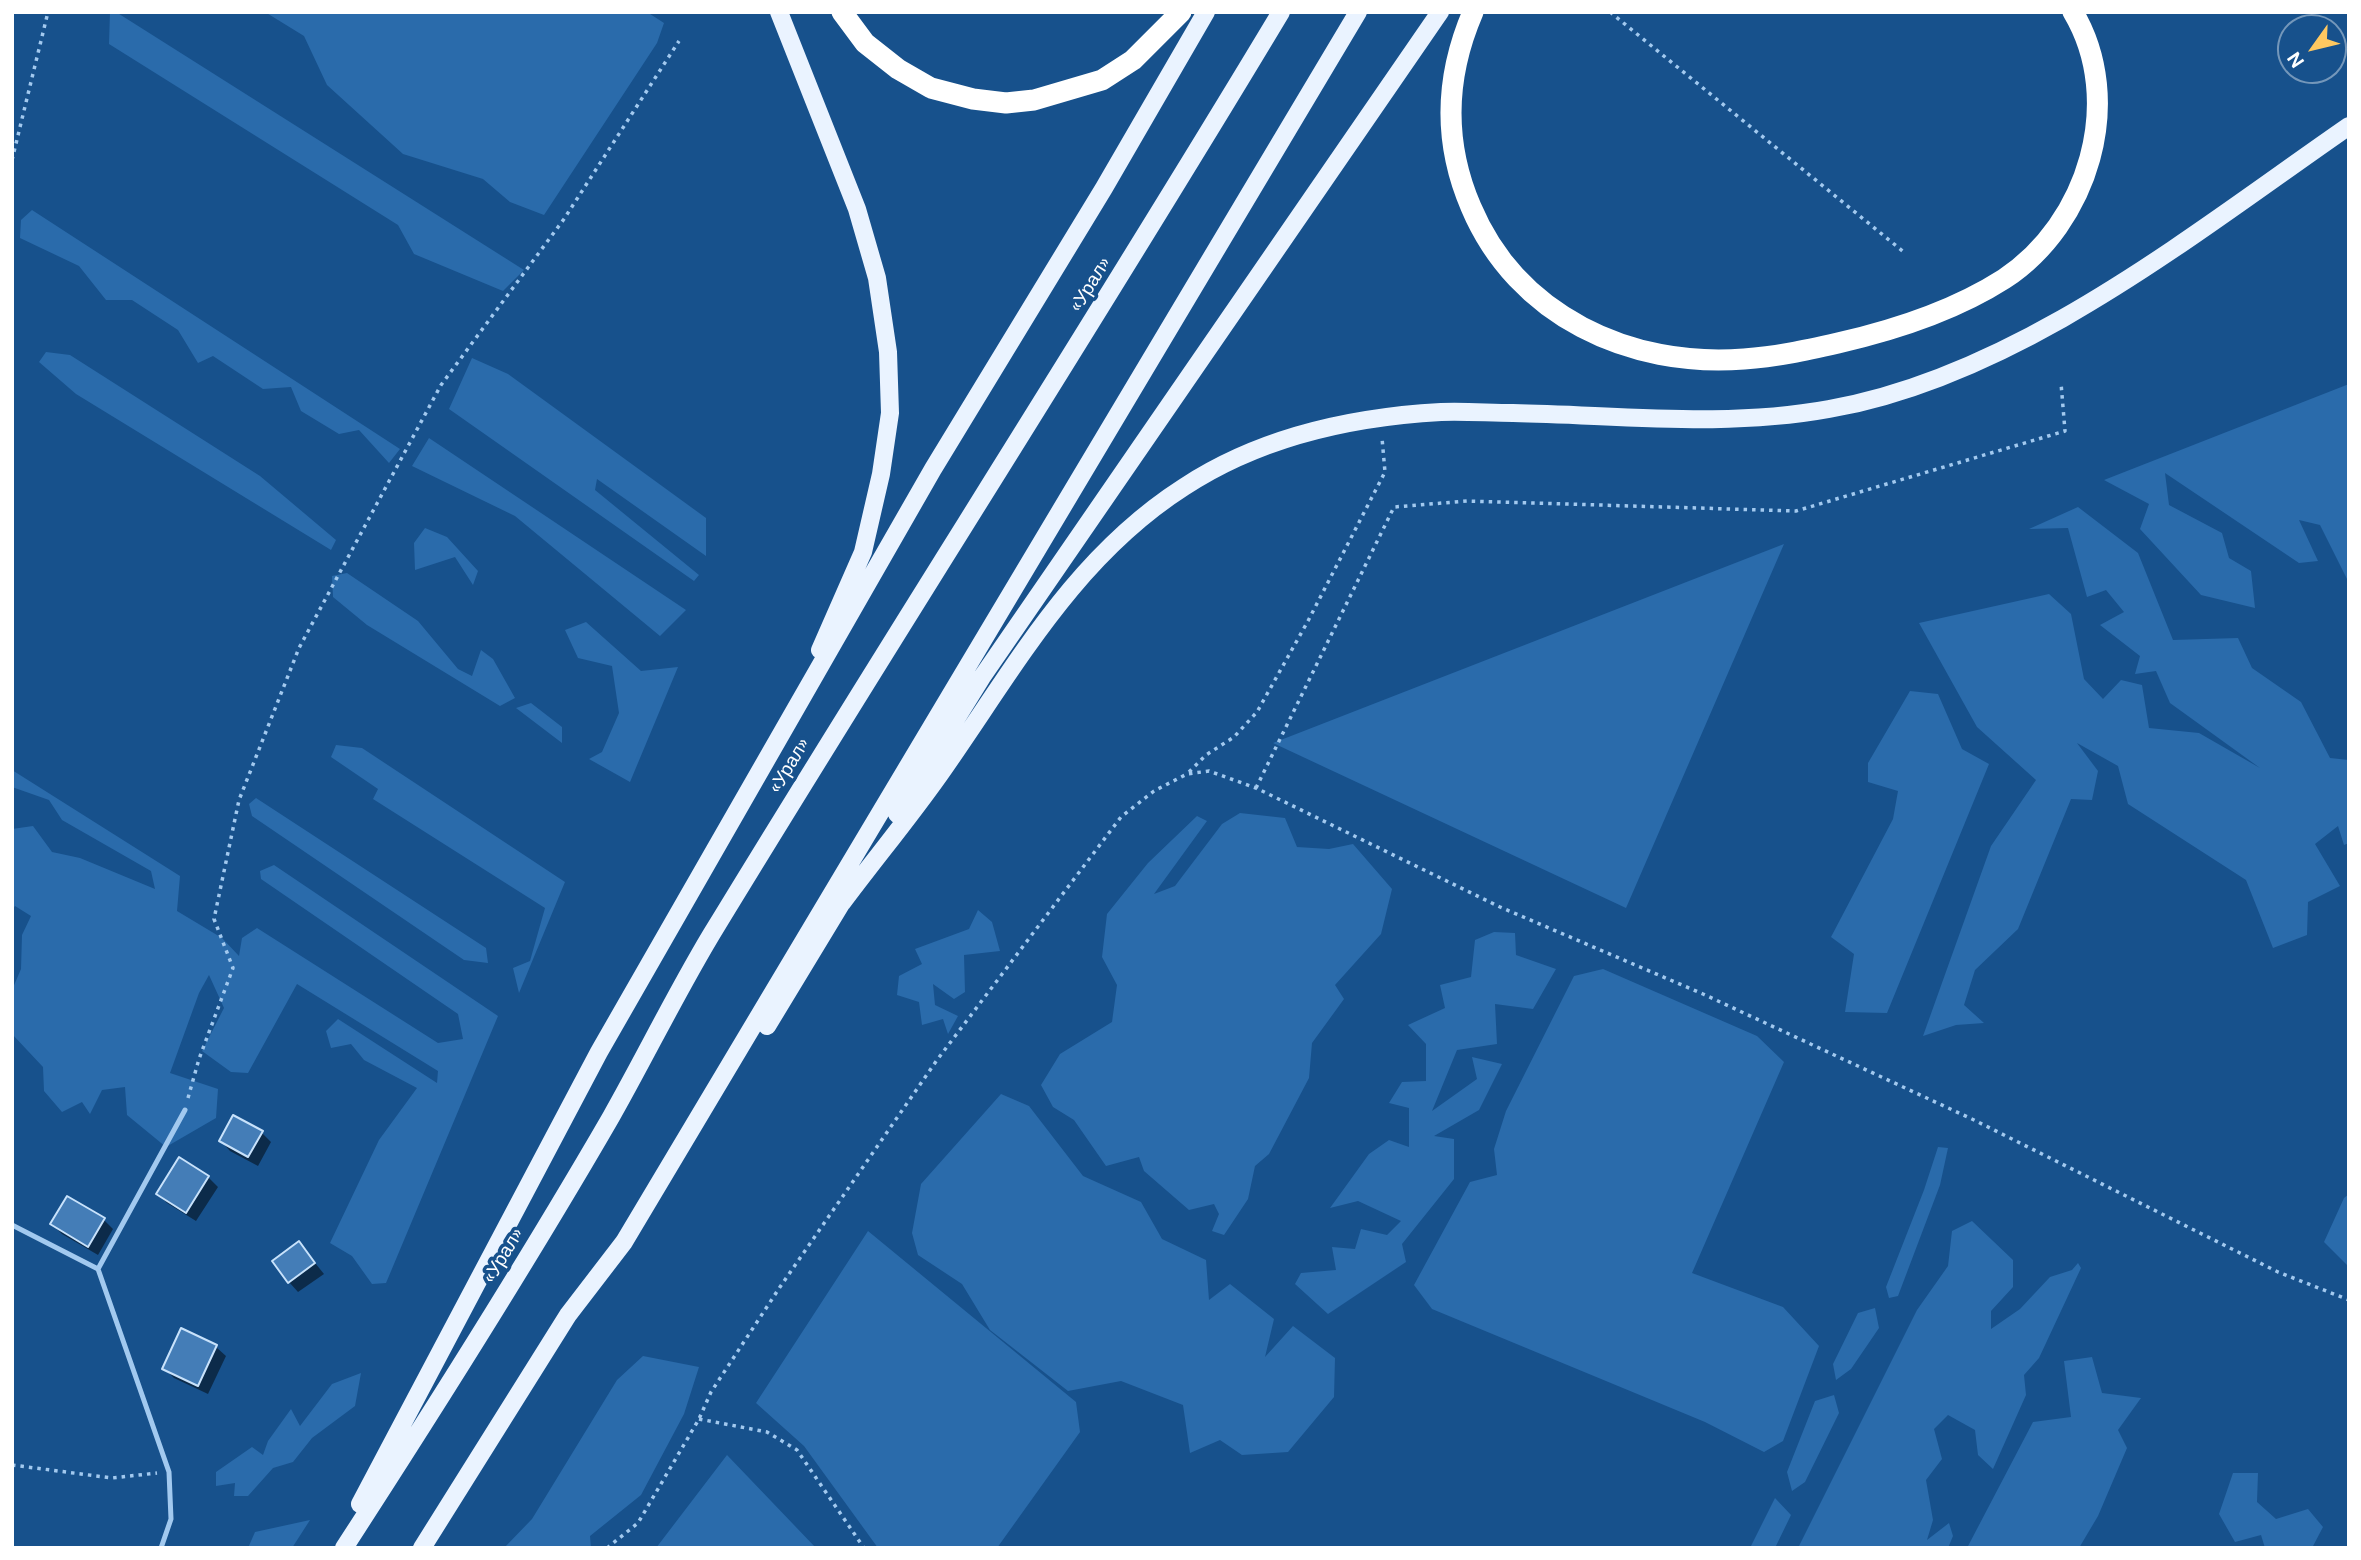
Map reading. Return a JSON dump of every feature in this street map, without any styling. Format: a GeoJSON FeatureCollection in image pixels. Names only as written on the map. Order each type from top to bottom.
{"type":"FeatureCollection","features":[{"type":"Feature","properties":{"kind":"highway"},"geometry":{"type":"LineString","coordinates":[[842,12],[865,43],[898,69],[931,88],[973,99],[1006,103],[1034,100],[1102,80],[1133,60],[1181,12]]}},
{"type":"Feature","properties":{"kind":"highway"},"geometry":{"type":"LineString","coordinates":[[1473,12],[1460,42],[1452,83],[1451,134],[1454,158],[1464,191],[1478,225],[1499,258],[1521,285],[1558,313],[1594,335],[1642,351],[1689,359],[1744,359],[1798,352],[1862,337],[1920,319],[2006,278],[2040,248],[2065,216],[2085,176],[2095,138],[2097,95],[2092,57],[2073,12]]}},
{"type":"Feature","properties":{"kind":"main road"},"geometry":{"type":"LineString","coordinates":[[779,12],[858,209],[877,278],[888,352],[890,413],[881,474],[863,552],[818,653],[806,694]]}},
{"type":"Feature","properties":{"kind":"main road"},"geometry":{"type":"LineString","coordinates":[[337,1548],[599,1052],[933,469],[1104,188],[1206,12]]}},
{"type":"Feature","properties":{"kind":"main road","name":"«Урал»"},"geometry":{"type":"LineString","coordinates":[[344,1548],[466,1361],[612,1114],[692,967],[869,676],[1146,238],[1281,12]]}},
{"type":"Feature","properties":{"kind":"main road"},"geometry":{"type":"LineString","coordinates":[[624,1242],[1358,12]]}},
{"type":"Feature","properties":{"kind":"main road"},"geometry":{"type":"LineString","coordinates":[[422,1548],[568,1315],[624,1242],[770,1022],[982,677],[1440,12]]}},
{"type":"Feature","properties":{"kind":"main road"},"geometry":{"type":"LineString","coordinates":[[842,903],[940,774],[1044,621],[1093,562],[1133,524],[1182,487],[1232,459],[1285,438],[1376,418],[1444,412],[1734,419],[1786,416],[1886,396],[1998,351],[2074,311],[2179,245],[2349,126]]}},
{"type":"Feature","properties":{"kind":"lane"},"geometry":{"type":"LineString","coordinates":[[98,1269],[185,1110]]}},
{"type":"Feature","properties":{"kind":"lane"},"geometry":{"type":"LineString","coordinates":[[12,1225],[98,1269],[169,1472],[171,1519],[161,1548]]}},
{"type":"Feature","properties":{"kind":"path"},"geometry":{"type":"LineString","coordinates":[[12,160],[48,12]]}},
{"type":"Feature","properties":{"kind":"path"},"geometry":{"type":"LineString","coordinates":[[1610,12],[1905,253]]}},
{"type":"Feature","properties":{"kind":"path"},"geometry":{"type":"LineString","coordinates":[[185,1110],[199,1059],[233,968],[214,919],[239,800],[299,648],[441,385],[564,219],[679,41]]}},
{"type":"Feature","properties":{"kind":"path"},"geometry":{"type":"LineString","coordinates":[[1255,788],[1394,507],[1467,501],[1796,511],[2065,431],[2061,383]]}},
{"type":"Feature","properties":{"kind":"path"},"geometry":{"type":"LineString","coordinates":[[607,1548],[638,1523],[699,1419],[711,1392],[780,1287],[954,1037],[1121,817],[1154,792],[1187,774],[1206,755],[1234,737],[1256,712],[1320,599],[1385,472],[1384,446],[1376,418]]}},
{"type":"Feature","properties":{"kind":"path"},"geometry":{"type":"LineString","coordinates":[[1187,774],[1209,771],[1255,788],[1500,907],[1703,994],[1974,1121],[2278,1272],[2349,1300]]}},
{"type":"Feature","properties":{"kind":"path"},"geometry":{"type":"LineString","coordinates":[[699,1419],[767,1432],[796,1450],[864,1548]]}},
{"type":"Feature","properties":{"kind":"path"},"geometry":{"type":"LineString","coordinates":[[12,1465],[112,1478],[169,1472]]}},
{"type":"Feature","properties":{"kind":"shaded area"},"geometry":{"type":"Polygon","coordinates":[[[110,12],[116,12],[524,270],[503,291],[414,254],[398,225],[109,44],[110,12]]]}},
{"type":"Feature","properties":{"kind":"shaded area"},"geometry":{"type":"Polygon","coordinates":[[[265,12],[647,12],[664,23],[657,43],[544,215],[510,202],[483,179],[403,154],[327,85],[304,36],[265,12]]]}},
{"type":"Feature","properties":{"kind":"shaded area"},"geometry":{"type":"Polygon","coordinates":[[[32,210],[400,449],[389,463],[359,430],[339,434],[301,411],[291,387],[263,389],[213,356],[198,363],[178,330],[132,300],[106,300],[79,266],[20,238],[21,220],[32,210]]]}},
{"type":"Feature","properties":{"kind":"shaded area"},"geometry":{"type":"Polygon","coordinates":[[[46,352],[70,355],[260,476],[336,540],[331,550],[76,394],[39,362],[46,352]]]}},
{"type":"Feature","properties":{"kind":"shaded area"},"geometry":{"type":"Polygon","coordinates":[[[472,358],[508,374],[706,518],[706,556],[597,479],[595,490],[699,575],[694,581],[449,409],[472,358]]]}},
{"type":"Feature","properties":{"kind":"shaded area"},"geometry":{"type":"Polygon","coordinates":[[[2349,384],[2349,583],[2320,525],[2299,520],[2318,561],[2299,563],[2165,473],[2169,505],[2222,533],[2229,558],[2251,571],[2255,608],[2201,595],[2140,529],[2149,504],[2104,480],[2349,384]]]}},
{"type":"Feature","properties":{"kind":"shaded area"},"geometry":{"type":"Polygon","coordinates":[[[429,438],[686,610],[660,636],[515,516],[412,466],[429,438]]]}},
{"type":"Feature","properties":{"kind":"shaded area"},"geometry":{"type":"Polygon","coordinates":[[[2078,507],[2138,553],[2173,640],[2238,638],[2252,668],[2301,702],[2330,758],[2349,760],[2349,843],[2344,845],[2338,826],[2315,844],[2340,886],[2308,902],[2307,935],[2273,948],[2246,880],[2128,804],[2118,766],[2077,743],[2098,771],[2092,800],[2071,799],[2018,929],[1975,970],[1964,1005],[1984,1023],[1956,1025],[1923,1036],[1991,846],[2036,780],[1977,727],[1919,623],[2049,594],[2071,614],[2084,679],[2103,699],[2121,680],[2142,685],[2149,728],[2199,733],[2260,768],[2170,703],[2156,671],[2135,674],[2140,656],[2100,625],[2124,612],[2106,590],[2087,597],[2068,528],[2029,529],[2078,507]]]}},
{"type":"Feature","properties":{"kind":"shaded area"},"geometry":{"type":"Polygon","coordinates":[[[425,528],[447,537],[478,571],[473,585],[455,557],[415,570],[414,543],[425,528]]]}},
{"type":"Feature","properties":{"kind":"shaded area"},"geometry":{"type":"Polygon","coordinates":[[[1784,544],[1626,908],[1273,743],[1784,544]]]}},
{"type":"Feature","properties":{"kind":"shaded area"},"geometry":{"type":"Polygon","coordinates":[[[347,573],[418,621],[458,669],[472,676],[481,650],[493,659],[515,698],[500,706],[367,625],[333,597],[332,576],[347,573]]]}},
{"type":"Feature","properties":{"kind":"shaded area"},"geometry":{"type":"Polygon","coordinates":[[[586,622],[641,671],[678,667],[630,782],[589,759],[602,752],[619,713],[612,666],[578,658],[565,630],[586,622]]]}},
{"type":"Feature","properties":{"kind":"shaded area"},"geometry":{"type":"Polygon","coordinates":[[[1910,691],[1938,694],[1962,749],[1989,764],[1887,1013],[1845,1012],[1854,954],[1831,937],[1893,819],[1898,791],[1868,782],[1868,763],[1910,691]]]}},
{"type":"Feature","properties":{"kind":"shaded area"},"geometry":{"type":"Polygon","coordinates":[[[531,703],[562,727],[562,743],[516,708],[531,703]]]}},
{"type":"Feature","properties":{"kind":"shaded area"},"geometry":{"type":"Polygon","coordinates":[[[336,745],[362,748],[565,882],[519,993],[513,968],[530,961],[545,908],[373,799],[378,789],[331,757],[336,745]]]}},
{"type":"Feature","properties":{"kind":"shaded area"},"geometry":{"type":"Polygon","coordinates":[[[12,770],[180,876],[177,911],[222,938],[239,956],[242,938],[257,928],[438,1043],[463,1039],[458,1014],[261,879],[260,871],[274,865],[498,1016],[386,1283],[372,1284],[352,1256],[330,1243],[379,1140],[417,1088],[364,1060],[351,1044],[331,1048],[326,1031],[338,1019],[437,1083],[438,1071],[297,984],[248,1073],[231,1072],[202,1051],[224,1008],[209,975],[199,993],[170,1073],[218,1089],[216,1118],[166,1147],[127,1115],[125,1087],[102,1090],[90,1114],[82,1102],[62,1112],[44,1091],[43,1067],[12,1034],[12,990],[21,969],[22,935],[31,916],[15,906],[12,910],[12,829],[33,826],[52,852],[80,858],[155,889],[151,871],[62,820],[49,800],[12,787],[12,770]]]}},
{"type":"Feature","properties":{"kind":"shaded area"},"geometry":{"type":"Polygon","coordinates":[[[256,798],[486,948],[488,963],[464,960],[252,816],[249,804],[256,798]]]}},
{"type":"Feature","properties":{"kind":"shaded area"},"geometry":{"type":"Polygon","coordinates":[[[1240,813],[1285,818],[1297,847],[1329,849],[1353,844],[1392,889],[1381,934],[1335,985],[1344,999],[1312,1043],[1309,1078],[1269,1154],[1255,1166],[1248,1199],[1224,1235],[1212,1231],[1219,1214],[1214,1204],[1189,1210],[1144,1171],[1139,1157],[1106,1166],[1074,1120],[1053,1107],[1041,1085],[1060,1054],[1112,1022],[1117,985],[1102,957],[1107,914],[1148,863],[1197,816],[1207,821],[1154,894],[1175,886],[1222,824],[1240,813]]]}},
{"type":"Feature","properties":{"kind":"shaded area"},"geometry":{"type":"Polygon","coordinates":[[[978,910],[992,922],[1000,951],[964,955],[965,992],[954,999],[933,984],[935,1005],[958,1016],[948,1034],[943,1019],[922,1025],[919,1002],[897,995],[899,976],[922,964],[915,949],[969,929],[978,910]]]}},
{"type":"Feature","properties":{"kind":"shaded area"},"geometry":{"type":"Polygon","coordinates":[[[1494,932],[1515,933],[1516,955],[1556,969],[1533,1009],[1495,1004],[1497,1044],[1457,1050],[1432,1111],[1477,1079],[1472,1057],[1502,1064],[1479,1110],[1434,1136],[1454,1139],[1454,1179],[1402,1244],[1406,1262],[1328,1314],[1295,1284],[1301,1273],[1336,1270],[1332,1247],[1355,1249],[1361,1229],[1387,1235],[1401,1221],[1358,1201],[1330,1208],[1369,1154],[1389,1140],[1409,1147],[1409,1108],[1389,1103],[1402,1082],[1426,1081],[1426,1044],[1408,1025],[1445,1008],[1440,985],[1471,977],[1475,940],[1494,932]]]}},
{"type":"Feature","properties":{"kind":"shaded area"},"geometry":{"type":"Polygon","coordinates":[[[1603,969],[1757,1036],[1784,1062],[1692,1273],[1783,1307],[1819,1346],[1783,1441],[1764,1452],[1705,1422],[1432,1309],[1414,1285],[1470,1182],[1497,1175],[1494,1149],[1506,1111],[1574,976],[1603,969]]]}},
{"type":"Feature","properties":{"kind":"shaded area"},"geometry":{"type":"Polygon","coordinates":[[[1001,1094],[1029,1106],[1083,1176],[1141,1202],[1162,1239],[1206,1260],[1209,1300],[1230,1284],[1274,1319],[1265,1357],[1293,1326],[1335,1358],[1334,1397],[1288,1452],[1242,1455],[1220,1440],[1190,1453],[1183,1405],[1121,1381],[1068,1391],[990,1330],[962,1284],[918,1255],[912,1233],[921,1184],[1001,1094]]]}},
{"type":"Feature","properties":{"kind":"shaded area"},"geometry":{"type":"Polygon","coordinates":[[[1938,1147],[1948,1148],[1940,1185],[1898,1296],[1889,1298],[1886,1287],[1938,1147]]]}},
{"type":"Feature","properties":{"kind":"shaded area"},"geometry":{"type":"Polygon","coordinates":[[[2349,1194],[2349,1267],[2324,1242],[2344,1198],[2349,1194]]]}},
{"type":"Feature","properties":{"kind":"shaded area"},"geometry":{"type":"Polygon","coordinates":[[[1972,1221],[2013,1260],[2013,1287],[1991,1311],[1991,1329],[2020,1309],[2050,1277],[2072,1270],[2078,1263],[2081,1268],[2039,1358],[2024,1375],[2026,1395],[1993,1469],[1978,1455],[1975,1430],[1948,1415],[1934,1429],[1942,1459],[1926,1480],[1933,1520],[1927,1540],[1949,1523],[1953,1536],[1948,1548],[1798,1548],[1917,1310],[1948,1266],[1952,1231],[1972,1221]]]}},
{"type":"Feature","properties":{"kind":"shaded area"},"geometry":{"type":"Polygon","coordinates":[[[868,1231],[1076,1402],[1080,1432],[997,1548],[878,1548],[804,1446],[756,1403],[868,1231]]]}},
{"type":"Feature","properties":{"kind":"shaded area"},"geometry":{"type":"Polygon","coordinates":[[[1875,1308],[1879,1328],[1851,1369],[1836,1380],[1833,1364],[1858,1313],[1875,1308]]]}},
{"type":"Feature","properties":{"kind":"shaded area"},"geometry":{"type":"Polygon","coordinates":[[[643,1356],[699,1367],[684,1414],[641,1495],[590,1536],[591,1548],[504,1548],[532,1519],[617,1380],[643,1356]]]}},
{"type":"Feature","properties":{"kind":"shaded area"},"geometry":{"type":"Polygon","coordinates":[[[2092,1357],[2102,1393],[2141,1398],[2118,1430],[2127,1448],[2098,1516],[2079,1548],[1967,1548],[2033,1422],[2071,1417],[2064,1361],[2092,1357]]]}},
{"type":"Feature","properties":{"kind":"shaded area"},"geometry":{"type":"Polygon","coordinates":[[[361,1373],[355,1406],[312,1438],[293,1462],[273,1468],[248,1496],[234,1496],[235,1483],[216,1486],[216,1472],[252,1447],[263,1455],[268,1441],[291,1409],[300,1426],[332,1384],[361,1373]]]}},
{"type":"Feature","properties":{"kind":"shaded area"},"geometry":{"type":"Polygon","coordinates":[[[1834,1395],[1839,1413],[1805,1482],[1792,1491],[1787,1472],[1815,1401],[1834,1395]]]}},
{"type":"Feature","properties":{"kind":"shaded area"},"geometry":{"type":"Polygon","coordinates":[[[727,1455],[816,1548],[656,1548],[727,1455]]]}},
{"type":"Feature","properties":{"kind":"shaded area"},"geometry":{"type":"Polygon","coordinates":[[[2233,1473],[2258,1473],[2257,1502],[2276,1519],[2308,1509],[2323,1527],[2312,1548],[2265,1548],[2261,1535],[2235,1542],[2219,1514],[2233,1473]]]}},
{"type":"Feature","properties":{"kind":"shaded area"},"geometry":{"type":"Polygon","coordinates":[[[1775,1498],[1791,1515],[1775,1548],[1750,1548],[1775,1498]]]}},
{"type":"Feature","properties":{"kind":"shaded area"},"geometry":{"type":"Polygon","coordinates":[[[310,1520],[292,1548],[248,1548],[255,1532],[310,1520]]]}},
{"type":"Feature","properties":{"kind":"building"},"geometry":{"type":"Polygon","coordinates":[[[233,1115],[263,1131],[248,1157],[219,1141],[233,1115]]]}},
{"type":"Feature","properties":{"kind":"building"},"geometry":{"type":"Polygon","coordinates":[[[179,1157],[209,1176],[186,1213],[156,1194],[179,1157]]]}},
{"type":"Feature","properties":{"kind":"building"},"geometry":{"type":"Polygon","coordinates":[[[67,1196],[105,1218],[88,1247],[50,1224],[67,1196]]]}},
{"type":"Feature","properties":{"kind":"building"},"geometry":{"type":"Polygon","coordinates":[[[299,1241],[315,1263],[288,1283],[272,1261],[299,1241]]]}},
{"type":"Feature","properties":{"kind":"building"},"geometry":{"type":"Polygon","coordinates":[[[181,1328],[217,1345],[198,1386],[162,1369],[181,1328]]]}}]}
